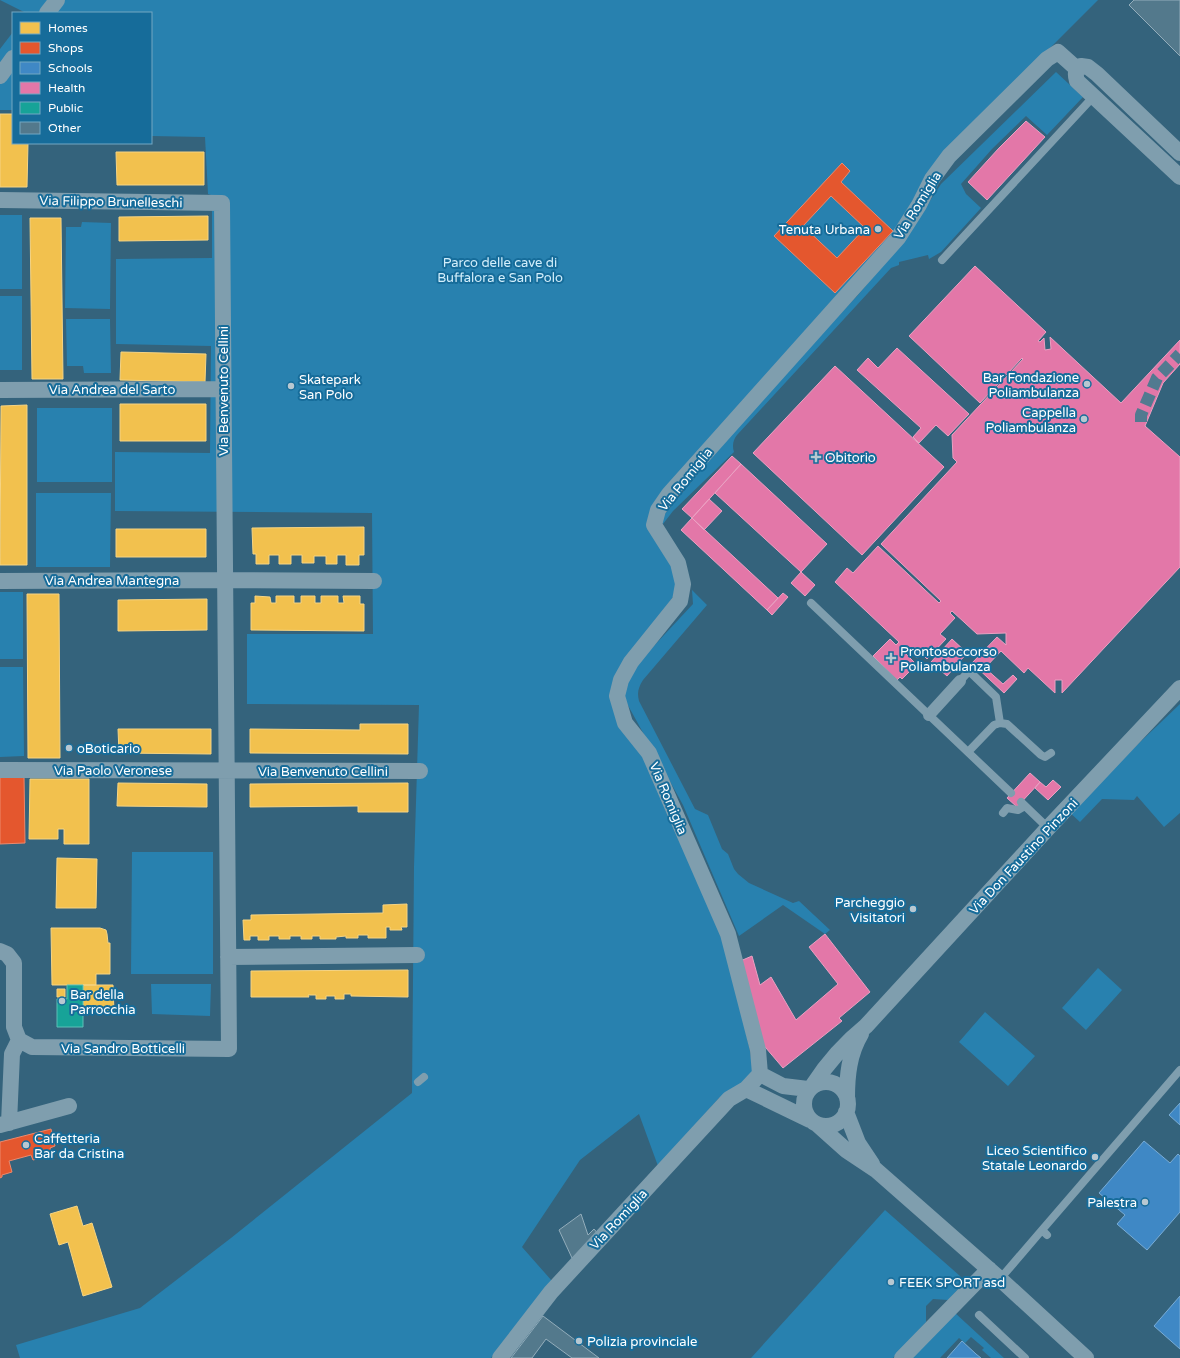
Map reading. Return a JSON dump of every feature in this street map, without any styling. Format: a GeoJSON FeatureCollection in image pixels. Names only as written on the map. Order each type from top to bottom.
{"type":"FeatureCollection","features":[{"type":"Feature","properties":{"kind":"street"},"geometry":{"type":"LineString","coordinates":[[48,12],[57,0]]}},
{"type":"Feature","properties":{"kind":"street","name":"Via Romiglia"},"geometry":{"type":"LineString","coordinates":[[500,1358],[551,1292],[729,1099],[746,1089],[760,1074],[758,1050],[728,934],[649,753],[625,723],[617,696],[621,680],[631,662],[680,601],[683,584],[678,563],[654,525],[658,510],[674,489],[898,238],[919,206],[932,179],[949,156],[1047,59],[1058,52],[1077,69]]}},
{"type":"Feature","properties":{"kind":"street"},"geometry":{"type":"LineString","coordinates":[[0,76],[12,59]]}},
{"type":"Feature","properties":{"kind":"street"},"geometry":{"type":"LineString","coordinates":[[1180,153],[1098,74],[1088,67],[1081,66],[1077,69],[1075,75],[1077,81],[1094,96],[1143,149],[1180,177]]}},
{"type":"Feature","properties":{"kind":"street"},"geometry":{"type":"LineString","coordinates":[[1094,96],[1104,94],[1111,98],[1122,109],[1138,113]]}},
{"type":"Feature","properties":{"kind":"street","name":"Via Filippo Brunelleschi"},"geometry":{"type":"LineString","coordinates":[[0,200],[222,203]]}},
{"type":"Feature","properties":{"kind":"street","name":"Via Benvenuto Cellini"},"geometry":{"type":"LineString","coordinates":[[222,203],[229,1049]]}},
{"type":"Feature","properties":{"kind":"street","name":"Via Andrea del Sarto"},"geometry":{"type":"LineString","coordinates":[[0,390],[223,389]]}},
{"type":"Feature","properties":{"kind":"street"},"geometry":{"type":"LineString","coordinates":[[225,580],[374,581]]}},
{"type":"Feature","properties":{"kind":"street","name":"Via Andrea Mantegna"},"geometry":{"type":"LineString","coordinates":[[0,581],[225,580]]}},
{"type":"Feature","properties":{"kind":"street"},"geometry":{"type":"LineString","coordinates":[[929,715],[960,681]]}},
{"type":"Feature","properties":{"kind":"street","name":"Via Don Faustino Pinzoni"},"geometry":{"type":"LineString","coordinates":[[811,1087],[837,1053],[866,1026],[1048,828],[1180,688]]}},
{"type":"Feature","properties":{"kind":"street","name":"Via Paolo Veronese"},"geometry":{"type":"LineString","coordinates":[[0,770],[227,770]]}},
{"type":"Feature","properties":{"kind":"street","name":"Via Benvenuto Cellini"},"geometry":{"type":"LineString","coordinates":[[227,770],[420,771]]}},
{"type":"Feature","properties":{"kind":"street"},"geometry":{"type":"LineString","coordinates":[[0,952],[7,954],[14,963],[14,1026],[19,1040],[12,1054],[4,1124],[69,1106]]}},
{"type":"Feature","properties":{"kind":"street"},"geometry":{"type":"LineString","coordinates":[[228,957],[417,956]]}},
{"type":"Feature","properties":{"kind":"street","name":"Via Don Faustino Pinzoni"},"geometry":{"type":"LineString","coordinates":[[847,1105],[847,1083],[850,1061],[858,1039],[866,1026]]}},
{"type":"Feature","properties":{"kind":"street","name":"Via Sandro Botticelli"},"geometry":{"type":"LineString","coordinates":[[19,1040],[32,1047],[229,1049]]}},
{"type":"Feature","properties":{"kind":"street"},"geometry":{"type":"LineString","coordinates":[[760,1074],[783,1086],[811,1087]]}},
{"type":"Feature","properties":{"kind":"street"},"geometry":{"type":"LineString","coordinates":[[876,1170],[858,1143],[844,1092],[834,1083],[819,1082],[811,1087],[805,1095],[803,1102],[804,1108],[814,1122],[846,1150],[876,1170],[994,1274],[1086,1358]]}},
{"type":"Feature","properties":{"kind":"street"},"geometry":{"type":"LineString","coordinates":[[746,1089],[814,1122],[832,1125],[838,1123],[847,1105]]}},
{"type":"Feature","properties":{"kind":"street"},"geometry":{"type":"LineString","coordinates":[[902,1358],[994,1274]]}},
{"type":"Feature","properties":{"kind":"lane"},"geometry":{"type":"LineString","coordinates":[[942,260],[1094,96]]}},
{"type":"Feature","properties":{"kind":"lane"},"geometry":{"type":"LineString","coordinates":[[811,603],[1011,793]]}},
{"type":"Feature","properties":{"kind":"lane"},"geometry":{"type":"LineString","coordinates":[[960,681],[969,671],[996,697],[1000,723]]}},
{"type":"Feature","properties":{"kind":"lane"},"geometry":{"type":"LineString","coordinates":[[968,752],[994,725],[1000,723],[1007,724],[1041,755],[1045,757],[1051,753]]}},
{"type":"Feature","properties":{"kind":"lane"},"geometry":{"type":"LineString","coordinates":[[1002,813],[1007,808],[1018,810],[1023,804],[1048,828]]}},
{"type":"Feature","properties":{"kind":"lane"},"geometry":{"type":"LineString","coordinates":[[994,1274],[1022,1259],[1180,1070]]}},
{"type":"Feature","properties":{"kind":"lane"},"geometry":{"type":"LineString","coordinates":[[979,1315],[1025,1358]]}},
{"type":"Feature","properties":{"kind":"green space","name":"Parco delle cave di Buffalora e San Polo"},"geometry":{"type":"Polygon","coordinates":[[[0,0],[1098,0],[945,153],[897,234],[648,529],[672,567],[676,583],[673,597],[615,676],[644,758],[724,935],[750,1051],[753,1072],[742,1086],[719,1098],[658,1166],[639,1114],[580,1160],[522,1247],[552,1281],[491,1358],[20,1358],[16,1345],[140,1308],[231,1238],[412,1093],[414,867],[419,705],[247,704],[247,634],[373,634],[372,513],[115,511],[115,452],[210,453],[211,346],[116,344],[116,259],[212,258],[212,203],[211,195],[208,194],[205,137],[152,136],[152,12],[24,12],[0,0]]]}},
{"type":"Feature","properties":{"kind":"green space"},"geometry":{"type":"Polygon","coordinates":[[[12,33],[12,110],[0,110],[0,49],[12,33]]]}},
{"type":"Feature","properties":{"kind":"green space"},"geometry":{"type":"Polygon","coordinates":[[[1056,72],[1083,97],[1047,135],[1026,116],[992,149],[961,184],[966,194],[981,208],[941,252],[929,259],[928,255],[899,262],[899,265],[891,268],[737,435],[733,443],[734,452],[673,511],[663,524],[661,520],[664,515],[723,443],[781,377],[858,295],[878,271],[922,213],[941,184],[1056,72]]]}},
{"type":"Feature","properties":{"kind":"green space"},"geometry":{"type":"Polygon","coordinates":[[[0,215],[22,215],[22,289],[0,289],[0,215]]]}},
{"type":"Feature","properties":{"kind":"green space"},"geometry":{"type":"Polygon","coordinates":[[[82,222],[111,223],[110,309],[65,308],[66,227],[81,227],[82,222]]]}},
{"type":"Feature","properties":{"kind":"green space"},"geometry":{"type":"Polygon","coordinates":[[[0,296],[22,296],[22,370],[0,370],[0,296]]]}},
{"type":"Feature","properties":{"kind":"green space"},"geometry":{"type":"Polygon","coordinates":[[[66,319],[110,319],[111,373],[84,373],[83,366],[67,366],[66,319]]]}},
{"type":"Feature","properties":{"kind":"green space"},"geometry":{"type":"Polygon","coordinates":[[[37,408],[112,408],[112,482],[37,482],[37,408]]]}},
{"type":"Feature","properties":{"kind":"green space"},"geometry":{"type":"Polygon","coordinates":[[[36,493],[111,493],[110,567],[36,567],[36,493]]]}},
{"type":"Feature","properties":{"kind":"green space"},"geometry":{"type":"Polygon","coordinates":[[[692,590],[707,605],[643,680],[638,690],[639,701],[695,809],[708,815],[722,849],[728,854],[734,869],[749,883],[793,903],[799,901],[830,930],[825,934],[783,905],[739,936],[683,805],[625,700],[625,687],[637,664],[693,604],[692,590]]]}},
{"type":"Feature","properties":{"kind":"green space"},"geometry":{"type":"Polygon","coordinates":[[[0,592],[23,592],[23,659],[0,659],[0,592]]]}},
{"type":"Feature","properties":{"kind":"green space"},"geometry":{"type":"Polygon","coordinates":[[[0,667],[23,667],[24,756],[0,757],[0,667]]]}},
{"type":"Feature","properties":{"kind":"green space"},"geometry":{"type":"Polygon","coordinates":[[[1180,704],[1180,813],[1164,827],[1137,796],[1134,800],[1102,799],[1080,822],[1068,811],[1180,704]]]}},
{"type":"Feature","properties":{"kind":"green space"},"geometry":{"type":"Polygon","coordinates":[[[132,852],[213,852],[213,974],[131,974],[132,852]]]}},
{"type":"Feature","properties":{"kind":"green space"},"geometry":{"type":"Polygon","coordinates":[[[1098,968],[1122,990],[1086,1030],[1062,1008],[1098,968]]]}},
{"type":"Feature","properties":{"kind":"green space"},"geometry":{"type":"Polygon","coordinates":[[[151,984],[211,984],[210,1016],[152,1014],[151,984]]]}},
{"type":"Feature","properties":{"kind":"green space"},"geometry":{"type":"Polygon","coordinates":[[[985,1012],[1035,1056],[1008,1086],[959,1042],[985,1012]]]}},
{"type":"Feature","properties":{"kind":"green space","name":"FEEK SPORT asd"},"geometry":{"type":"Polygon","coordinates":[[[885,1210],[960,1276],[963,1280],[962,1285],[948,1300],[933,1299],[926,1306],[926,1322],[893,1358],[751,1358],[885,1210]]]}},
{"type":"Feature","properties":{"kind":"green space"},"geometry":{"type":"Polygon","coordinates":[[[954,1312],[1004,1358],[991,1358],[982,1350],[984,1348],[971,1337],[965,1343],[959,1338],[940,1358],[910,1358],[954,1312]]]}},
{"type":"Feature","properties":{"kind":"building: Homes"},"geometry":{"type":"Polygon","coordinates":[[[0,114],[12,114],[12,144],[28,144],[27,187],[0,187],[0,114]]]}},
{"type":"Feature","properties":{"kind":"building: Homes"},"geometry":{"type":"Polygon","coordinates":[[[116,152],[204,152],[204,185],[117,185],[116,152]]]}},
{"type":"Feature","properties":{"kind":"building: Homes"},"geometry":{"type":"Polygon","coordinates":[[[208,216],[208,240],[119,241],[119,217],[208,216]]]}},
{"type":"Feature","properties":{"kind":"building: Homes"},"geometry":{"type":"Polygon","coordinates":[[[30,218],[61,218],[63,379],[32,379],[30,218]]]}},
{"type":"Feature","properties":{"kind":"building: Homes"},"geometry":{"type":"Polygon","coordinates":[[[121,352],[206,354],[205,382],[120,380],[121,352]]]}},
{"type":"Feature","properties":{"kind":"building: Homes"},"geometry":{"type":"Polygon","coordinates":[[[120,404],[206,404],[206,441],[120,441],[120,404]]]}},
{"type":"Feature","properties":{"kind":"building: Homes"},"geometry":{"type":"Polygon","coordinates":[[[27,405],[27,565],[0,565],[1,406],[27,405]]]}},
{"type":"Feature","properties":{"kind":"building: Homes"},"geometry":{"type":"Polygon","coordinates":[[[364,527],[364,555],[359,555],[359,565],[346,565],[346,555],[337,555],[337,564],[326,564],[326,556],[314,556],[314,563],[302,563],[302,555],[291,555],[291,564],[279,564],[279,555],[269,555],[269,564],[256,564],[256,554],[253,554],[252,528],[364,527]]]}},
{"type":"Feature","properties":{"kind":"building: Homes"},"geometry":{"type":"Polygon","coordinates":[[[116,529],[206,529],[206,557],[116,557],[116,529]]]}},
{"type":"Feature","properties":{"kind":"building: Homes"},"geometry":{"type":"Polygon","coordinates":[[[27,594],[59,594],[60,758],[28,758],[27,594]]]}},
{"type":"Feature","properties":{"kind":"building: Homes"},"geometry":{"type":"Polygon","coordinates":[[[255,596],[270,597],[271,603],[276,603],[276,596],[294,596],[294,603],[301,603],[301,596],[315,596],[315,603],[321,603],[321,596],[338,596],[338,603],[344,603],[343,596],[360,596],[360,604],[364,604],[364,631],[251,630],[251,603],[255,603],[255,596]]]}},
{"type":"Feature","properties":{"kind":"building: Homes"},"geometry":{"type":"Polygon","coordinates":[[[207,599],[207,630],[118,631],[118,600],[207,599]]]}},
{"type":"Feature","properties":{"kind":"building: Homes"},"geometry":{"type":"Polygon","coordinates":[[[360,724],[408,724],[408,754],[250,753],[250,729],[360,730],[360,724]]]}},
{"type":"Feature","properties":{"kind":"building: Homes"},"geometry":{"type":"Polygon","coordinates":[[[118,729],[211,729],[211,754],[119,753],[118,729]]]}},
{"type":"Feature","properties":{"kind":"building: Homes"},"geometry":{"type":"Polygon","coordinates":[[[30,779],[89,779],[89,844],[64,844],[64,829],[58,829],[58,839],[29,839],[30,779]]]}},
{"type":"Feature","properties":{"kind":"building: Homes"},"geometry":{"type":"Polygon","coordinates":[[[118,783],[207,784],[207,807],[117,806],[118,783]]]}},
{"type":"Feature","properties":{"kind":"building: Homes"},"geometry":{"type":"Polygon","coordinates":[[[408,783],[408,812],[358,812],[358,806],[250,807],[250,784],[408,783]]]}},
{"type":"Feature","properties":{"kind":"building: Homes"},"geometry":{"type":"Polygon","coordinates":[[[57,858],[97,859],[96,908],[56,908],[57,858]]]}},
{"type":"Feature","properties":{"kind":"building: Homes"},"geometry":{"type":"Polygon","coordinates":[[[407,904],[407,927],[401,927],[402,930],[390,930],[390,927],[386,927],[386,938],[368,938],[368,935],[358,935],[358,938],[346,938],[346,936],[336,937],[336,939],[320,939],[320,936],[312,936],[312,939],[301,939],[301,936],[290,936],[290,939],[279,939],[279,936],[269,936],[269,940],[258,940],[258,936],[250,936],[250,940],[244,940],[243,920],[251,920],[251,915],[383,913],[383,905],[407,904]]]}},
{"type":"Feature","properties":{"kind":"building: Homes"},"geometry":{"type":"Polygon","coordinates":[[[51,928],[100,928],[106,930],[108,943],[110,943],[110,974],[96,974],[96,985],[52,985],[51,928]]]}},
{"type":"Feature","properties":{"kind":"building: Homes"},"geometry":{"type":"Polygon","coordinates":[[[408,970],[408,997],[351,996],[351,994],[344,994],[344,999],[335,999],[335,996],[326,996],[326,999],[316,999],[316,995],[308,995],[309,997],[251,997],[251,971],[408,970]]]}},
{"type":"Feature","properties":{"kind":"building: Homes"},"geometry":{"type":"Polygon","coordinates":[[[83,985],[113,985],[114,1012],[83,1011],[83,985]]]}},
{"type":"Feature","properties":{"kind":"building: Homes"},"geometry":{"type":"Polygon","coordinates":[[[57,989],[65,989],[65,997],[57,997],[57,989]]]}},
{"type":"Feature","properties":{"kind":"building: Homes"},"geometry":{"type":"Polygon","coordinates":[[[77,1206],[83,1226],[92,1223],[112,1287],[83,1296],[68,1242],[59,1245],[50,1214],[77,1206]]]}},
{"type":"Feature","properties":{"kind":"building: Shops","name":"Tenuta Urbana"},"geometry":{"type":"Polygon","coordinates":[[[842,163],[850,171],[841,182],[893,231],[835,293],[774,236],[842,163]],[[831,196],[803,226],[837,258],[865,228],[831,196]]]}},
{"type":"Feature","properties":{"kind":"building: Shops"},"geometry":{"type":"Polygon","coordinates":[[[24,776],[25,843],[0,844],[0,777],[24,776]]]}},
{"type":"Feature","properties":{"kind":"building: Shops"},"geometry":{"type":"Polygon","coordinates":[[[51,1129],[55,1146],[50,1148],[52,1155],[33,1160],[31,1155],[9,1161],[12,1172],[2,1175],[0,1178],[0,1142],[51,1129]]]}},
{"type":"Feature","properties":{"kind":"building: Schools"},"geometry":{"type":"Polygon","coordinates":[[[1180,1103],[1180,1125],[1169,1115],[1180,1103]]]}},
{"type":"Feature","properties":{"kind":"building: Schools","name":"Palestra"},"geometry":{"type":"Polygon","coordinates":[[[1144,1141],[1170,1163],[1178,1154],[1180,1156],[1180,1212],[1147,1250],[1117,1224],[1125,1215],[1099,1193],[1144,1141]]]}},
{"type":"Feature","properties":{"kind":"building: Schools"},"geometry":{"type":"Polygon","coordinates":[[[1180,1296],[1180,1349],[1154,1326],[1180,1296]]]}},
{"type":"Feature","properties":{"kind":"building: Schools"},"geometry":{"type":"Polygon","coordinates":[[[962,1341],[976,1354],[981,1358],[947,1358],[962,1341]]]}},
{"type":"Feature","properties":{"kind":"building: Health"},"geometry":{"type":"Polygon","coordinates":[[[1026,121],[1045,137],[987,200],[968,182],[1026,121]]]}},
{"type":"Feature","properties":{"kind":"building: Health"},"geometry":{"type":"Polygon","coordinates":[[[975,266],[1046,332],[1038,341],[1040,342],[1044,338],[1045,350],[1051,349],[1050,337],[1121,403],[1180,340],[1180,364],[1163,383],[1145,426],[1180,457],[1180,567],[1062,693],[1062,680],[1055,680],[1055,693],[1028,668],[1024,673],[1001,651],[985,668],[1003,684],[1013,675],[1017,679],[1004,693],[972,663],[997,637],[1006,645],[1006,633],[977,634],[952,611],[950,613],[955,618],[940,634],[946,639],[927,659],[922,654],[917,658],[906,648],[903,651],[914,662],[912,665],[914,667],[902,679],[900,677],[897,680],[873,656],[890,639],[896,645],[899,642],[835,582],[847,568],[853,573],[878,546],[939,603],[941,601],[881,544],[957,462],[953,458],[952,435],[1023,359],[1022,358],[980,403],[909,336],[975,266]]]}},
{"type":"Feature","properties":{"kind":"building: Health"},"geometry":{"type":"Polygon","coordinates":[[[897,348],[969,414],[948,436],[936,425],[919,443],[913,437],[921,428],[857,370],[868,358],[878,368],[897,348]]]}},
{"type":"Feature","properties":{"kind":"building: Health"},"geometry":{"type":"Polygon","coordinates":[[[835,366],[944,467],[862,555],[753,453],[835,366]]]}},
{"type":"Feature","properties":{"kind":"building: Health"},"geometry":{"type":"Polygon","coordinates":[[[732,456],[741,464],[692,518],[682,509],[732,456]]]}},
{"type":"Feature","properties":{"kind":"building: Health"},"geometry":{"type":"Polygon","coordinates":[[[741,464],[827,544],[801,572],[715,493],[741,464]]]}},
{"type":"Feature","properties":{"kind":"building: Health"},"geometry":{"type":"Polygon","coordinates":[[[709,499],[722,511],[704,530],[692,518],[709,499]]]}},
{"type":"Feature","properties":{"kind":"building: Health"},"geometry":{"type":"Polygon","coordinates":[[[692,518],[778,598],[767,610],[681,530],[692,518]]]}},
{"type":"Feature","properties":{"kind":"building: Health"},"geometry":{"type":"Polygon","coordinates":[[[801,572],[815,585],[805,596],[791,583],[801,572]]]}},
{"type":"Feature","properties":{"kind":"building: Health"},"geometry":{"type":"Polygon","coordinates":[[[783,593],[788,597],[772,615],[767,610],[783,593]]]}},
{"type":"Feature","properties":{"kind":"building: Health"},"geometry":{"type":"Polygon","coordinates":[[[952,639],[967,653],[947,676],[931,662],[952,639]]]}},
{"type":"Feature","properties":{"kind":"building: Health"},"geometry":{"type":"Polygon","coordinates":[[[1030,773],[1040,782],[1017,807],[1007,798],[1030,773]]]}},
{"type":"Feature","properties":{"kind":"building: Health"},"geometry":{"type":"Polygon","coordinates":[[[1053,780],[1061,787],[1048,800],[1035,788],[1040,782],[1046,787],[1053,780]]]}},
{"type":"Feature","properties":{"kind":"building: Health"},"geometry":{"type":"Polygon","coordinates":[[[825,934],[870,992],[839,1018],[842,1021],[783,1068],[760,1041],[738,962],[752,956],[760,985],[771,977],[796,1020],[838,984],[809,947],[825,934]]]}},
{"type":"Feature","properties":{"kind":"building: Public"},"geometry":{"type":"Polygon","coordinates":[[[67,985],[83,985],[83,1027],[57,1027],[57,999],[67,999],[67,985]]]}},
{"type":"Feature","properties":{"kind":"building: Other"},"geometry":{"type":"Polygon","coordinates":[[[1134,0],[1180,0],[1180,56],[1129,5],[1134,0]]]}},
{"type":"Feature","properties":{"kind":"building: Other"},"geometry":{"type":"Polygon","coordinates":[[[581,1214],[588,1235],[594,1229],[599,1235],[572,1258],[559,1230],[581,1214]]]}},
{"type":"Feature","properties":{"kind":"building: Other"},"geometry":{"type":"Polygon","coordinates":[[[543,1316],[599,1358],[572,1358],[546,1339],[532,1358],[511,1358],[543,1316]]]}},
{"type":"Feature","properties":{"kind":"tunnel"},"geometry":{"type":"LineString","coordinates":[[1141,422],[1141,415],[1157,378],[1180,354]]}},
{"type":"Feature","properties":{"kind":"place","name":"Tenuta Urbana"},"geometry":{"type":"Point","coordinates":[878,229]}},
{"type":"Feature","properties":{"kind":"place","name":"Bar Fondazione Poliambulanza"},"geometry":{"type":"Point","coordinates":[1087,384]}},
{"type":"Feature","properties":{"kind":"place","name":"Skatepark San Polo"},"geometry":{"type":"Point","coordinates":[291,386]}},
{"type":"Feature","properties":{"kind":"place","name":"Cappella Poliambulanza"},"geometry":{"type":"Point","coordinates":[1084,419]}},
{"type":"Feature","properties":{"kind":"place","name":"Obitorio"},"geometry":{"type":"Point","coordinates":[816,457]}},
{"type":"Feature","properties":{"kind":"place","name":"Prontosoccorso Poliambulanza"},"geometry":{"type":"Point","coordinates":[891,658]}},
{"type":"Feature","properties":{"kind":"place","name":"oBoticario"},"geometry":{"type":"Point","coordinates":[69,748]}},
{"type":"Feature","properties":{"kind":"place","name":"Parcheggio Visitatori"},"geometry":{"type":"Point","coordinates":[913,909]}},
{"type":"Feature","properties":{"kind":"place","name":"Bar della Parrocchia"},"geometry":{"type":"Point","coordinates":[62,1001]}},
{"type":"Feature","properties":{"kind":"place","name":"Caffetteria Bar da Cristina"},"geometry":{"type":"Point","coordinates":[26,1145]}},
{"type":"Feature","properties":{"kind":"place","name":"Liceo Scientifico Statale Leonardo"},"geometry":{"type":"Point","coordinates":[1095,1157]}},
{"type":"Feature","properties":{"kind":"place","name":"Palestra"},"geometry":{"type":"Point","coordinates":[1145,1202]}},
{"type":"Feature","properties":{"kind":"place","name":"FEEK SPORT asd"},"geometry":{"type":"Point","coordinates":[891,1282]}},
{"type":"Feature","properties":{"kind":"place","name":"Polizia provinciale"},"geometry":{"type":"Point","coordinates":[579,1341]}}]}
